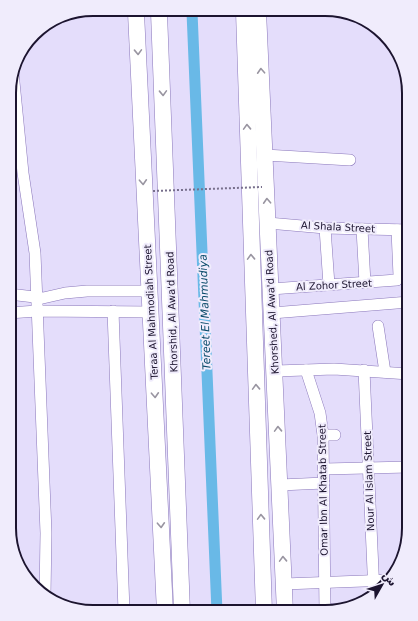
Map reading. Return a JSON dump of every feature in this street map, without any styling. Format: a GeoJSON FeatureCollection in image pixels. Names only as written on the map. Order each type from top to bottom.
{"type":"FeatureCollection","features":[{"type":"Feature","properties":{"kind":"main road","name":"Teraa Al Mahmodiah Street"},"geometry":{"type":"LineString","coordinates":[[136,16],[143,182],[151,291],[165,605]]}},
{"type":"Feature","properties":{"kind":"main road","name":"Khorshid, Al Awa'd Road"},"geometry":{"type":"LineString","coordinates":[[159,16],[174,370],[182,605]]}},
{"type":"Feature","properties":{"kind":"main road","name":"Khorshed, Al Awa'd Road"},"geometry":{"type":"LineString","coordinates":[[244,16],[264,605]]}},
{"type":"Feature","properties":{"kind":"main road","name":"Khorshed, Al Awa'd Road"},"geometry":{"type":"LineString","coordinates":[[258,16],[276,371],[285,605]]}},
{"type":"Feature","properties":{"kind":"main road"},"geometry":{"type":"LineString","coordinates":[[254,320],[270,258]]}},
{"type":"Feature","properties":{"kind":"main road"},"geometry":{"type":"LineString","coordinates":[[151,291],[174,370]]}},
{"type":"Feature","properties":{"kind":"street"},"geometry":{"type":"LineString","coordinates":[[16,102],[23,173],[34,253],[46,533],[45,588]]}},
{"type":"Feature","properties":{"kind":"street"},"geometry":{"type":"LineString","coordinates":[[265,155],[350,160]]}},
{"type":"Feature","properties":{"kind":"street","name":"Al Shala Street"},"geometry":{"type":"LineString","coordinates":[[268,223],[326,228],[402,230]]}},
{"type":"Feature","properties":{"kind":"street"},"geometry":{"type":"LineString","coordinates":[[326,228],[329,285]]}},
{"type":"Feature","properties":{"kind":"street"},"geometry":{"type":"LineString","coordinates":[[362,229],[365,283]]}},
{"type":"Feature","properties":{"kind":"street","name":"Al Zohor Street"},"geometry":{"type":"LineString","coordinates":[[271,289],[397,280],[399,276],[397,230]]}},
{"type":"Feature","properties":{"kind":"street"},"geometry":{"type":"LineString","coordinates":[[16,295],[44,298],[65,293],[87,291],[151,291]]}},
{"type":"Feature","properties":{"kind":"street"},"geometry":{"type":"LineString","coordinates":[[272,313],[402,303]]}},
{"type":"Feature","properties":{"kind":"street"},"geometry":{"type":"LineString","coordinates":[[16,312],[37,311],[151,312]]}},
{"type":"Feature","properties":{"kind":"street"},"geometry":{"type":"LineString","coordinates":[[113,311],[124,605]]}},
{"type":"Feature","properties":{"kind":"street"},"geometry":{"type":"LineString","coordinates":[[378,326],[385,372]]}},
{"type":"Feature","properties":{"kind":"street","name":"Omar Ibn Al Khatab Street"},"geometry":{"type":"LineString","coordinates":[[306,370],[322,402],[324,435],[325,605]]}},
{"type":"Feature","properties":{"kind":"street"},"geometry":{"type":"LineString","coordinates":[[276,371],[364,370],[402,373]]}},
{"type":"Feature","properties":{"kind":"street","name":"Nour Al Islam Street"},"geometry":{"type":"LineString","coordinates":[[364,370],[374,587]]}},
{"type":"Feature","properties":{"kind":"street"},"geometry":{"type":"LineString","coordinates":[[324,435],[335,435]]}},
{"type":"Feature","properties":{"kind":"street"},"geometry":{"type":"LineString","coordinates":[[324,469],[402,467]]}},
{"type":"Feature","properties":{"kind":"street"},"geometry":{"type":"LineString","coordinates":[[280,485],[324,484]]}},
{"type":"Feature","properties":{"kind":"street"},"geometry":{"type":"LineString","coordinates":[[284,584],[380,581]]}},
{"type":"Feature","properties":{"kind":"path"},"geometry":{"type":"LineString","coordinates":[[153,191],[262,187]]}},
{"type":"Feature","properties":{"kind":"waterway","name":"Tereet El Mahmudiya"},"geometry":{"type":"LineString","coordinates":[[192,16],[217,605]]}}]}
